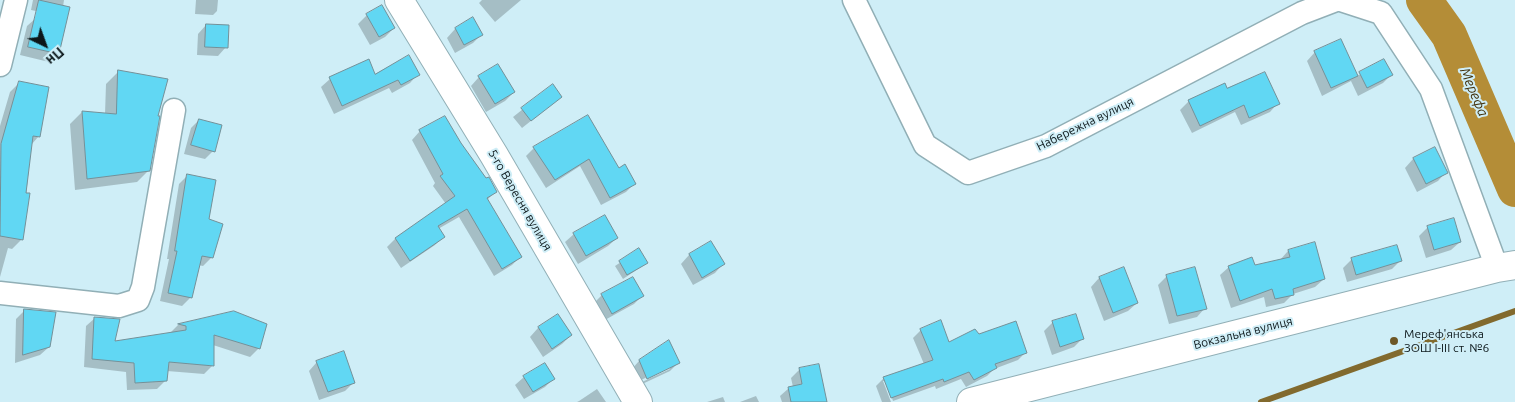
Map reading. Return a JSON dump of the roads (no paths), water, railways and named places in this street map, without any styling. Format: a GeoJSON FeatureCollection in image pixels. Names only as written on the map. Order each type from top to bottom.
{"type":"FeatureCollection","features":[{"type":"Feature","properties":{"kind":"street"},"geometry":{"type":"LineString","coordinates":[[0,65],[16,0]]}},
{"type":"Feature","properties":{"kind":"street","name":"5-го Вересня вулиця"},"geometry":{"type":"LineString","coordinates":[[399,0],[494,155],[638,402]]}},
{"type":"Feature","properties":{"kind":"street","name":"Набережна вулиця"},"geometry":{"type":"LineString","coordinates":[[854,0],[925,145],[968,173],[1046,146],[1302,12],[1336,0]]}},
{"type":"Feature","properties":{"kind":"street"},"geometry":{"type":"LineString","coordinates":[[1341,0],[1381,13],[1431,89],[1506,267]]}},
{"type":"Feature","properties":{"kind":"street"},"geometry":{"type":"LineString","coordinates":[[0,293],[119,306],[138,300],[143,287],[174,110]]}},
{"type":"Feature","properties":{"kind":"street","name":"Вокзальна вулиця"},"geometry":{"type":"LineString","coordinates":[[971,402],[1506,267]]}},
{"type":"Feature","properties":{"kind":"waterway","name":"Мерефа"},"geometry":{"type":"LineString","coordinates":[[1424,0],[1449,35],[1515,189]]}},
{"type":"Feature","properties":{"kind":"waterway"},"geometry":{"type":"LineString","coordinates":[[1261,402],[1515,311]]}},
{"type":"Feature","properties":{"kind":"place","name":"Мереф'янська ЗОШ І-ІІІ ст. №6"},"geometry":{"type":"Point","coordinates":[1394,341]}}]}
